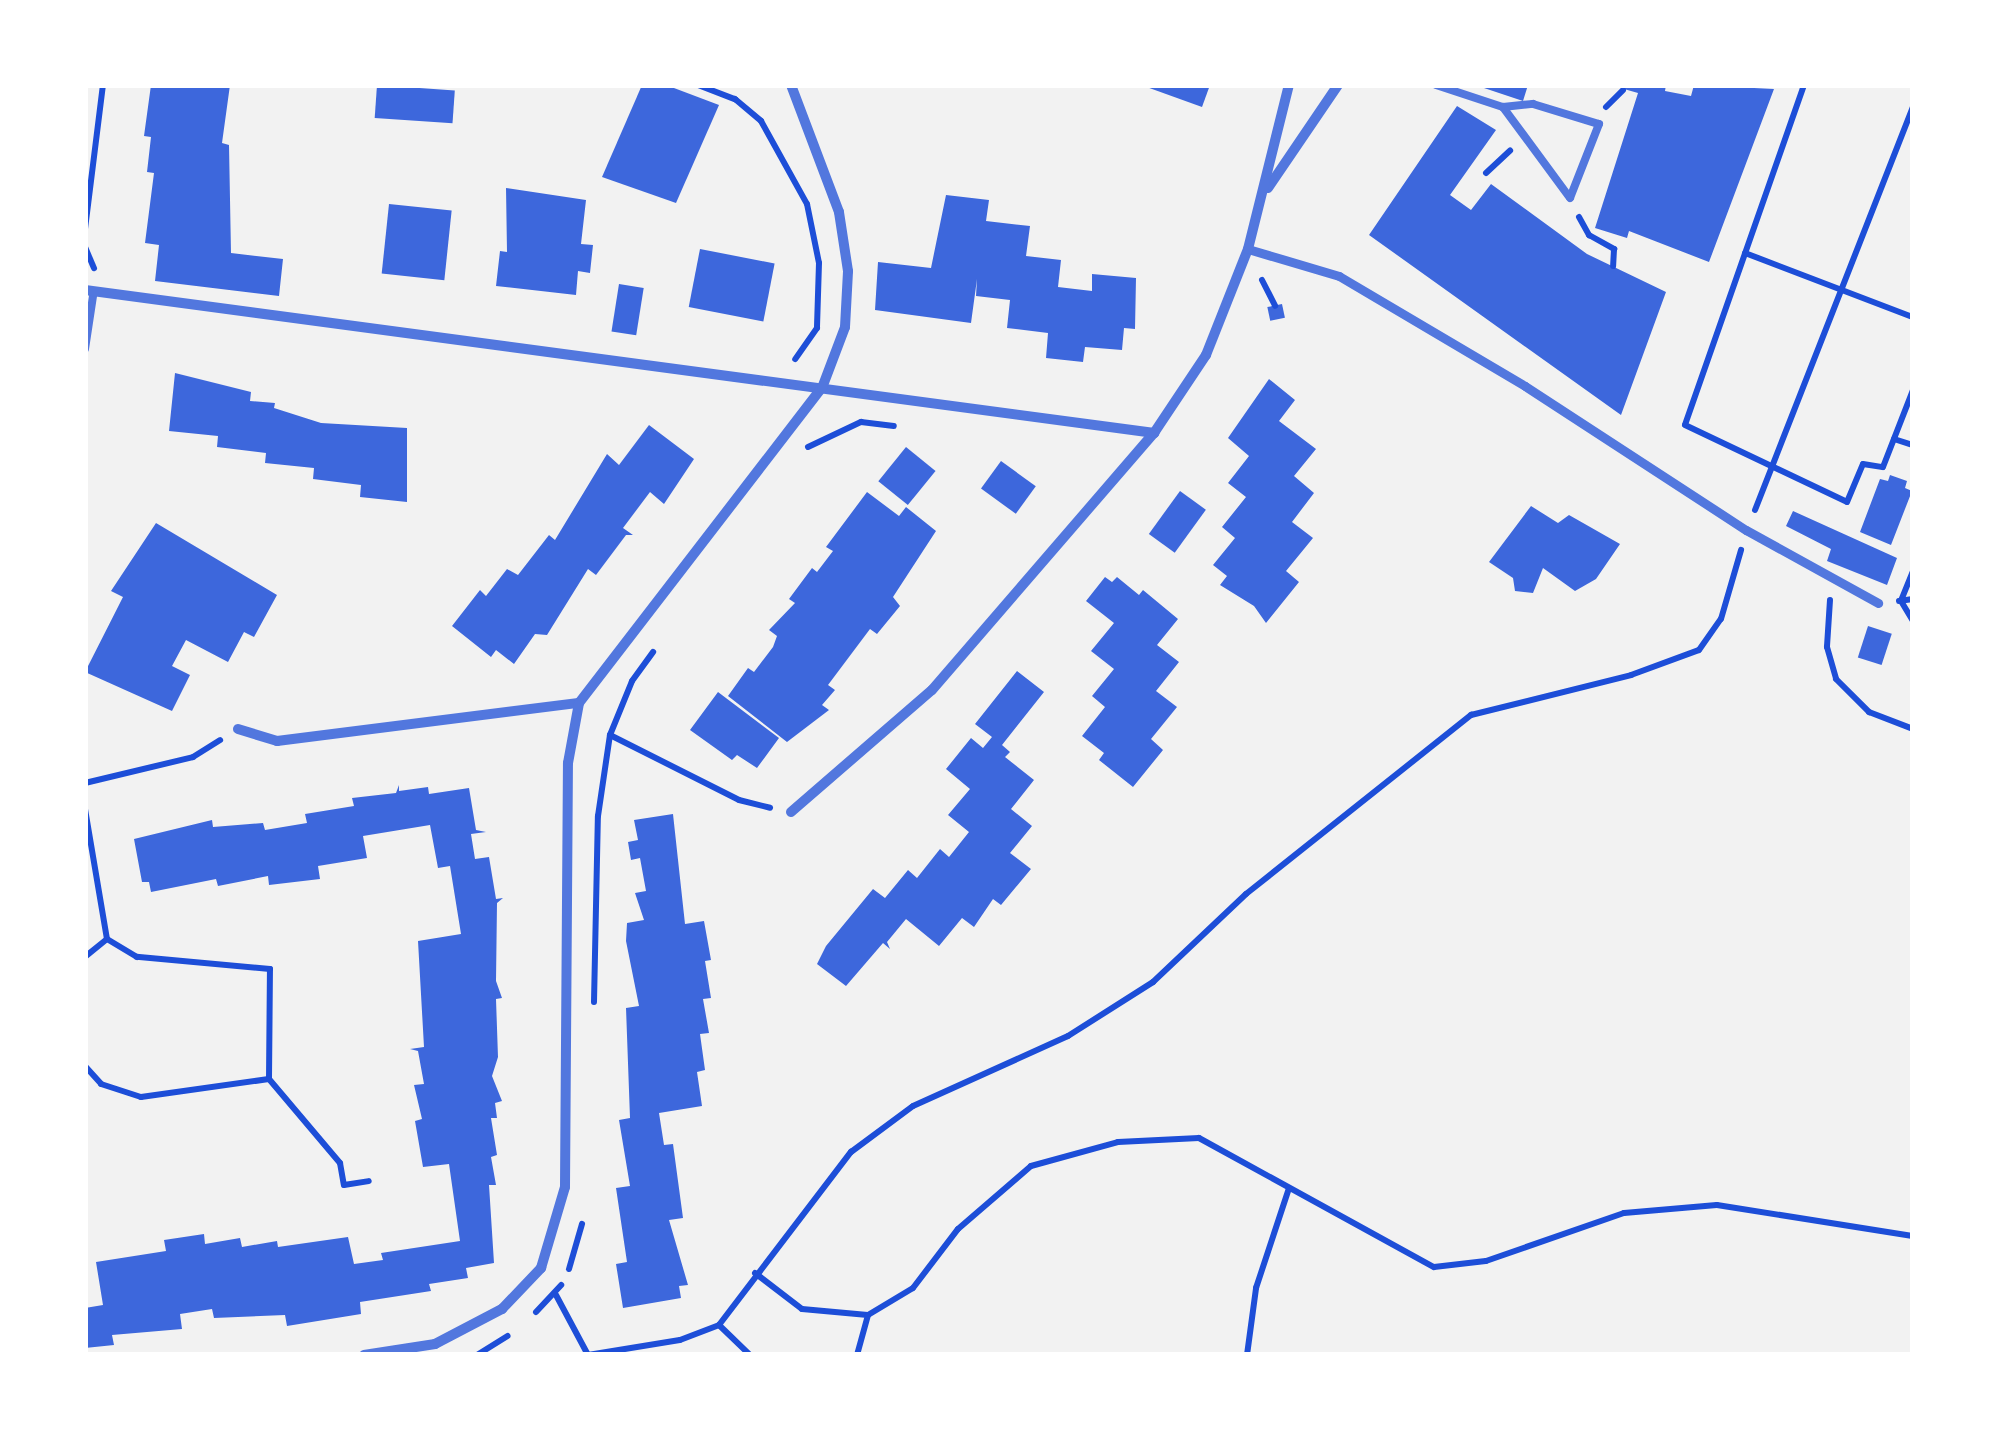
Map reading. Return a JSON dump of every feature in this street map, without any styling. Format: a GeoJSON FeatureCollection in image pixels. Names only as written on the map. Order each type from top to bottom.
{"type":"FeatureCollection","features":[{"type":"Feature","properties":{"kind":"street"},"geometry":{"type":"LineString","coordinates":[[364,1355],[435,1344],[502,1310],[541,1268],[565,1187],[568,763],[579,703],[822,388],[845,327],[848,270],[839,212],[791,85]]}},
{"type":"Feature","properties":{"kind":"street"},"geometry":{"type":"LineString","coordinates":[[791,812],[932,690],[1154,432],[1206,355],[1248,249],[1289,85]]}},
{"type":"Feature","properties":{"kind":"street"},"geometry":{"type":"LineString","coordinates":[[1264,193],[1338,85]]}},
{"type":"Feature","properties":{"kind":"street"},"geometry":{"type":"LineString","coordinates":[[1248,249],[1339,276],[1526,386],[1746,530],[1878,603]]}},
{"type":"Feature","properties":{"kind":"street"},"geometry":{"type":"LineString","coordinates":[[89,293],[1154,432]]}},
{"type":"Feature","properties":{"kind":"street"},"geometry":{"type":"LineString","coordinates":[[238,729],[276,741],[579,703]]}},
{"type":"Feature","properties":{"kind":"lane"},"geometry":{"type":"LineString","coordinates":[[1436,85],[1503,107],[1533,104],[1599,124],[1570,198]]}},
{"type":"Feature","properties":{"kind":"lane"},"geometry":{"type":"LineString","coordinates":[[1503,107],[1570,198]]}},
{"type":"Feature","properties":{"kind":"lane"},"geometry":{"type":"LineString","coordinates":[[85,350],[89,293]]}},
{"type":"Feature","properties":{"kind":"path"},"geometry":{"type":"LineString","coordinates":[[85,229],[103,85]]}},
{"type":"Feature","properties":{"kind":"path"},"geometry":{"type":"LineString","coordinates":[[698,85],[735,99],[761,121],[807,204],[819,262],[817,328],[800,358],[781,361]]}},
{"type":"Feature","properties":{"kind":"path"},"geometry":{"type":"LineString","coordinates":[[1804,85],[1685,425],[1847,502],[1864,464],[1882,467],[1913,390]]}},
{"type":"Feature","properties":{"kind":"path"},"geometry":{"type":"LineString","coordinates":[[541,1268],[588,1355],[680,1340],[719,1325],[851,1152],[912,1106],[1068,1036],[1154,982],[1246,894],[1471,714],[1631,676],[1699,650],[1721,619],[1746,530],[1775,466],[1913,106]]}},
{"type":"Feature","properties":{"kind":"path"},"geometry":{"type":"LineString","coordinates":[[1570,198],[1588,234],[1614,249],[1613,266]]}},
{"type":"Feature","properties":{"kind":"path"},"geometry":{"type":"LineString","coordinates":[[85,247],[100,278]]}},
{"type":"Feature","properties":{"kind":"path"},"geometry":{"type":"LineString","coordinates":[[1745,253],[1913,316]]}},
{"type":"Feature","properties":{"kind":"path"},"geometry":{"type":"LineString","coordinates":[[802,452],[861,422],[900,426]]}},
{"type":"Feature","properties":{"kind":"path"},"geometry":{"type":"LineString","coordinates":[[1894,439],[1913,445]]}},
{"type":"Feature","properties":{"kind":"path"},"geometry":{"type":"LineString","coordinates":[[1913,571],[1902,601],[1913,621]]}},
{"type":"Feature","properties":{"kind":"path"},"geometry":{"type":"LineString","coordinates":[[1832,579],[1826,647],[1836,678],[1869,712],[1913,729]]}},
{"type":"Feature","properties":{"kind":"path"},"geometry":{"type":"LineString","coordinates":[[593,1018],[598,816],[610,735],[632,681],[666,635]]}},
{"type":"Feature","properties":{"kind":"path"},"geometry":{"type":"LineString","coordinates":[[85,783],[193,757],[238,729]]}},
{"type":"Feature","properties":{"kind":"path"},"geometry":{"type":"LineString","coordinates":[[610,735],[739,800],[791,812]]}},
{"type":"Feature","properties":{"kind":"path"},"geometry":{"type":"LineString","coordinates":[[85,809],[107,940]]}},
{"type":"Feature","properties":{"kind":"path"},"geometry":{"type":"LineString","coordinates":[[85,956],[107,940]]}},
{"type":"Feature","properties":{"kind":"path"},"geometry":{"type":"LineString","coordinates":[[107,940],[137,957],[270,968],[269,1078],[340,1163],[344,1185],[369,1181]]}},
{"type":"Feature","properties":{"kind":"path"},"geometry":{"type":"LineString","coordinates":[[85,1066],[100,1084],[141,1098],[269,1078]]}},
{"type":"Feature","properties":{"kind":"path"},"geometry":{"type":"LineString","coordinates":[[756,1273],[802,1309],[868,1315],[913,1288],[958,1229],[1031,1166],[1118,1142],[1199,1138],[1434,1268],[1486,1261],[1624,1213],[1717,1205],[1913,1236]]}},
{"type":"Feature","properties":{"kind":"path"},"geometry":{"type":"LineString","coordinates":[[1246,1355],[1256,1288],[1289,1188]]}},
{"type":"Feature","properties":{"kind":"path"},"geometry":{"type":"LineString","coordinates":[[530,1317],[556,1296],[580,1245],[584,1206]]}},
{"type":"Feature","properties":{"kind":"path"},"geometry":{"type":"LineString","coordinates":[[857,1355],[868,1315]]}},
{"type":"Feature","properties":{"kind":"path"},"geometry":{"type":"LineString","coordinates":[[719,1325],[750,1355]]}},
{"type":"Feature","properties":{"kind":"path"},"geometry":{"type":"LineString","coordinates":[[477,1355],[516,1328]]}},
{"type":"Feature","properties":{"kind":"building"},"geometry":{"type":"Polygon","coordinates":[[[151,85],[230,85],[222,143],[229,145],[231,253],[283,259],[279,296],[155,281],[159,245],[145,243],[154,173],[147,172],[151,137],[144,136],[151,85]]]}},
{"type":"Feature","properties":{"kind":"building"},"geometry":{"type":"Polygon","coordinates":[[[377,85],[455,90],[453,123],[375,118],[377,85]]]}},
{"type":"Feature","properties":{"kind":"building"},"geometry":{"type":"Polygon","coordinates":[[[642,85],[666,85],[719,105],[676,203],[602,177],[642,85]]]}},
{"type":"Feature","properties":{"kind":"building"},"geometry":{"type":"Polygon","coordinates":[[[1141,85],[1210,85],[1202,107],[1141,85]]]}},
{"type":"Feature","properties":{"kind":"building"},"geometry":{"type":"Polygon","coordinates":[[[1475,85],[1528,85],[1523,101],[1475,85]]]}},
{"type":"Feature","properties":{"kind":"building"},"geometry":{"type":"Polygon","coordinates":[[[1610,85],[1666,85],[1665,91],[1691,96],[1694,85],[1774,89],[1709,262],[1629,231],[1627,238],[1595,228],[1638,93],[1610,85]]]}},
{"type":"Feature","properties":{"kind":"building"},"geometry":{"type":"Polygon","coordinates":[[[1457,106],[1496,130],[1450,195],[1471,210],[1491,184],[1587,254],[1666,292],[1621,415],[1369,235],[1457,106]]]}},
{"type":"Feature","properties":{"kind":"building"},"geometry":{"type":"Polygon","coordinates":[[[506,188],[586,200],[581,244],[593,245],[590,273],[578,271],[576,295],[496,286],[500,251],[507,252],[506,188]]]}},
{"type":"Feature","properties":{"kind":"building"},"geometry":{"type":"Polygon","coordinates":[[[946,195],[989,200],[986,221],[1030,226],[1026,256],[1061,260],[1058,287],[1092,291],[1092,274],[1136,278],[1135,329],[1124,328],[1122,350],[1085,347],[1083,362],[1046,358],[1048,333],[1007,328],[1010,300],[976,296],[977,279],[971,323],[875,310],[878,262],[931,268],[946,195]]]}},
{"type":"Feature","properties":{"kind":"building"},"geometry":{"type":"Polygon","coordinates":[[[389,204],[452,211],[444,280],[382,274],[389,204]]]}},
{"type":"Feature","properties":{"kind":"building"},"geometry":{"type":"Polygon","coordinates":[[[700,249],[775,264],[763,321],[689,307],[700,249]]]}},
{"type":"Feature","properties":{"kind":"building"},"geometry":{"type":"Polygon","coordinates":[[[619,284],[644,288],[636,335],[611,331],[619,284]]]}},
{"type":"Feature","properties":{"kind":"building"},"geometry":{"type":"Polygon","coordinates":[[[1282,304],[1285,318],[1270,321],[1267,307],[1282,304]]]}},
{"type":"Feature","properties":{"kind":"building"},"geometry":{"type":"Polygon","coordinates":[[[175,373],[251,392],[250,401],[275,403],[274,408],[321,423],[407,428],[407,502],[360,497],[361,485],[313,479],[314,468],[265,463],[266,453],[217,447],[218,436],[169,431],[175,373]]]}},
{"type":"Feature","properties":{"kind":"building"},"geometry":{"type":"Polygon","coordinates":[[[1269,379],[1295,400],[1279,421],[1316,449],[1294,476],[1314,493],[1292,522],[1313,538],[1286,571],[1299,582],[1266,623],[1254,606],[1220,585],[1227,576],[1213,565],[1235,538],[1222,527],[1246,497],[1228,483],[1249,456],[1228,438],[1269,379]]]}},
{"type":"Feature","properties":{"kind":"building"},"geometry":{"type":"Polygon","coordinates":[[[649,425],[694,459],[664,504],[650,492],[623,528],[633,535],[626,535],[596,575],[588,569],[547,635],[535,634],[514,664],[496,650],[491,657],[452,626],[480,590],[486,596],[507,569],[518,575],[549,535],[555,540],[607,454],[619,465],[649,425]]]}},
{"type":"Feature","properties":{"kind":"building"},"geometry":{"type":"Polygon","coordinates":[[[906,447],[936,471],[908,505],[878,481],[906,447]]]}},
{"type":"Feature","properties":{"kind":"building"},"geometry":{"type":"Polygon","coordinates":[[[1001,461],[1036,486],[1016,514],[981,489],[1001,461]]]}},
{"type":"Feature","properties":{"kind":"building"},"geometry":{"type":"Polygon","coordinates":[[[1890,475],[1907,481],[1905,488],[1912,491],[1891,545],[1860,532],[1880,479],[1888,481],[1890,475]]]}},
{"type":"Feature","properties":{"kind":"building"},"geometry":{"type":"Polygon","coordinates":[[[1180,491],[1206,510],[1175,553],[1149,534],[1180,491]]]}},
{"type":"Feature","properties":{"kind":"building"},"geometry":{"type":"Polygon","coordinates":[[[867,492],[899,516],[906,507],[936,531],[893,597],[900,606],[877,634],[870,629],[828,685],[835,690],[822,705],[829,710],[787,742],[728,696],[748,668],[754,672],[773,647],[777,636],[769,630],[795,603],[789,599],[812,568],[817,572],[833,551],[826,547],[867,492]]]}},
{"type":"Feature","properties":{"kind":"building"},"geometry":{"type":"Polygon","coordinates":[[[1531,506],[1558,523],[1569,515],[1620,544],[1596,579],[1575,591],[1543,568],[1533,593],[1515,591],[1513,578],[1489,562],[1531,506]]]}},
{"type":"Feature","properties":{"kind":"building"},"geometry":{"type":"Polygon","coordinates":[[[1793,511],[1897,558],[1887,585],[1827,561],[1831,549],[1786,526],[1793,511]]]}},
{"type":"Feature","properties":{"kind":"building"},"geometry":{"type":"Polygon","coordinates":[[[156,523],[277,595],[254,637],[244,632],[228,662],[186,640],[172,666],[190,675],[172,711],[85,672],[123,597],[111,591],[156,523]]]}},
{"type":"Feature","properties":{"kind":"building"},"geometry":{"type":"Polygon","coordinates":[[[1105,577],[1112,582],[1117,577],[1139,595],[1143,590],[1178,619],[1157,645],[1179,662],[1156,691],[1177,707],[1151,739],[1163,750],[1133,787],[1099,760],[1104,753],[1082,736],[1105,707],[1092,696],[1114,669],[1091,651],[1114,623],[1086,601],[1105,577]]]}},
{"type":"Feature","properties":{"kind":"building"},"geometry":{"type":"Polygon","coordinates":[[[1868,626],[1892,634],[1882,665],[1858,657],[1868,626]]]}},
{"type":"Feature","properties":{"kind":"building"},"geometry":{"type":"Polygon","coordinates":[[[1017,671],[1044,692],[1002,745],[1010,752],[1005,757],[1034,780],[1011,809],[1032,826],[1010,853],[1031,869],[1001,905],[993,899],[974,927],[962,918],[939,946],[906,919],[887,942],[890,949],[883,943],[846,986],[817,964],[826,946],[873,889],[885,898],[908,870],[917,878],[940,849],[949,857],[969,832],[948,815],[970,789],[946,769],[971,738],[983,748],[992,737],[975,724],[1017,671]]]}},
{"type":"Feature","properties":{"kind":"building"},"geometry":{"type":"Polygon","coordinates":[[[718,692],[779,738],[757,768],[737,755],[732,760],[690,730],[718,692]]]}},
{"type":"Feature","properties":{"kind":"building"},"geometry":{"type":"Polygon","coordinates":[[[399,785],[399,791],[428,787],[429,794],[469,788],[476,830],[486,832],[471,834],[475,859],[489,857],[496,899],[503,898],[497,903],[496,981],[502,998],[496,999],[498,1057],[492,1076],[502,1101],[495,1103],[497,1118],[491,1118],[497,1155],[491,1157],[496,1185],[489,1185],[494,1263],[466,1268],[468,1278],[429,1284],[431,1291],[360,1302],[361,1314],[287,1326],[285,1315],[214,1318],[212,1309],[180,1314],[182,1329],[112,1335],[114,1345],[85,1348],[85,1308],[103,1305],[96,1262],[166,1251],[164,1240],[204,1234],[205,1244],[240,1238],[242,1247],[277,1241],[278,1247],[348,1237],[354,1264],[383,1260],[381,1253],[460,1241],[449,1164],[423,1167],[415,1121],[422,1119],[414,1085],[424,1084],[418,1051],[410,1049],[424,1047],[418,941],[461,934],[450,866],[438,868],[430,825],[363,836],[367,858],[318,866],[320,879],[269,885],[268,876],[218,886],[216,879],[151,892],[149,882],[142,882],[134,839],[212,820],[213,827],[263,823],[265,830],[307,823],[305,814],[354,806],[352,798],[396,793],[399,785]]]}},
{"type":"Feature","properties":{"kind":"building"},"geometry":{"type":"Polygon","coordinates":[[[673,814],[685,924],[704,921],[711,960],[705,961],[711,998],[703,999],[709,1033],[700,1034],[705,1070],[697,1072],[702,1106],[659,1113],[664,1145],[673,1144],[683,1218],[669,1220],[688,1285],[679,1286],[681,1298],[623,1308],[616,1264],[627,1262],[616,1188],[630,1186],[619,1120],[630,1118],[626,1008],[639,1006],[626,941],[627,923],[644,920],[635,893],[646,891],[640,858],[631,860],[628,842],[638,840],[634,820],[673,814]]]}}]}
